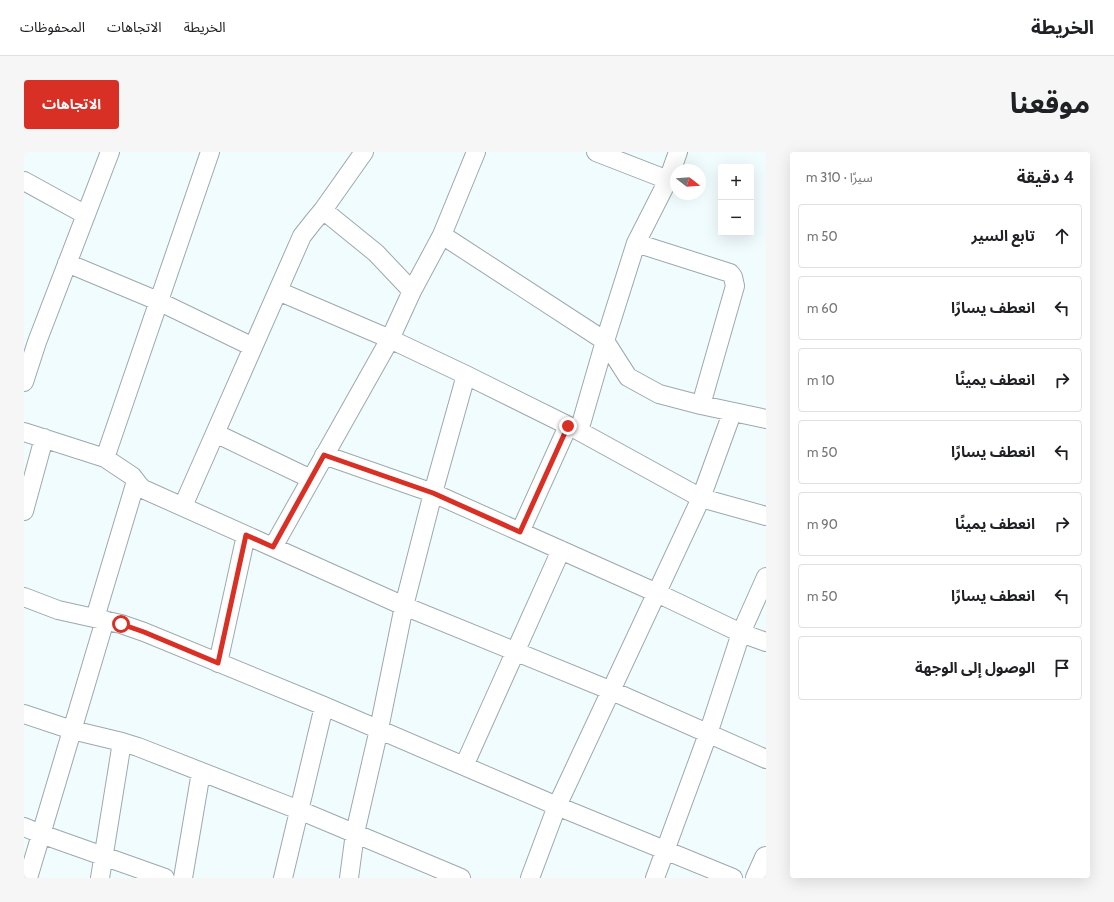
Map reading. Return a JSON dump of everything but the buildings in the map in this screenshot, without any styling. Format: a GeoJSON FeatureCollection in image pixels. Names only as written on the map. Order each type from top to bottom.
{"type":"FeatureCollection","features":[{"type":"Feature","properties":{"kind":"street"},"geometry":{"type":"LineString","coordinates":[[24,382],[31,339],[67,263],[110,152]]}},
{"type":"Feature","properties":{"kind":"street"},"geometry":{"type":"LineString","coordinates":[[105,458],[210,152]]}},
{"type":"Feature","properties":{"kind":"street"},"geometry":{"type":"LineString","coordinates":[[183,506],[302,236],[323,210],[364,152]]}},
{"type":"Feature","properties":{"kind":"street"},"geometry":{"type":"LineString","coordinates":[[273,547],[390,339],[412,290],[442,235],[476,152]]}},
{"type":"Feature","properties":{"kind":"street"},"geometry":{"type":"LineString","coordinates":[[596,152],[668,180]]}},
{"type":"Feature","properties":{"kind":"street"},"geometry":{"type":"LineString","coordinates":[[520,532],[574,428],[605,341],[636,243],[668,180],[678,152]]}},
{"type":"Feature","properties":{"kind":"street"},"geometry":{"type":"LineString","coordinates":[[24,181],[86,215]]}},
{"type":"Feature","properties":{"kind":"street"},"geometry":{"type":"LineString","coordinates":[[323,210],[376,253],[412,290]]}},
{"type":"Feature","properties":{"kind":"street"},"geometry":{"type":"LineString","coordinates":[[442,235],[605,341],[628,377],[659,394],[766,419]]}},
{"type":"Feature","properties":{"kind":"street"},"geometry":{"type":"LineString","coordinates":[[636,243],[730,273],[733,277],[735,286],[701,405]]}},
{"type":"Feature","properties":{"kind":"street"},"geometry":{"type":"LineString","coordinates":[[67,263],[158,301],[253,347]]}},
{"type":"Feature","properties":{"kind":"street"},"geometry":{"type":"LineString","coordinates":[[278,291],[390,339],[466,375],[574,428],[701,498],[766,516]]}},
{"type":"Feature","properties":{"kind":"street"},"geometry":{"type":"LineString","coordinates":[[349,878],[355,833],[379,729],[404,606],[433,493],[466,375]]}},
{"type":"Feature","properties":{"kind":"street"},"geometry":{"type":"LineString","coordinates":[[530,878],[557,806],[658,593],[701,498],[732,412]]}},
{"type":"Feature","properties":{"kind":"street"},"geometry":{"type":"LineString","coordinates":[[24,432],[105,458],[132,476],[143,489],[404,606],[612,691],[766,759]]}},
{"type":"Feature","properties":{"kind":"street"},"geometry":{"type":"LineString","coordinates":[[215,433],[311,479]]}},
{"type":"Feature","properties":{"kind":"street"},"geometry":{"type":"LineString","coordinates":[[24,511],[44,438]]}},
{"type":"Feature","properties":{"kind":"street"},"geometry":{"type":"LineString","coordinates":[[324,455],[433,493],[658,593],[741,633],[766,642]]}},
{"type":"Feature","properties":{"kind":"street"},"geometry":{"type":"LineString","coordinates":[[28,878],[72,730],[136,481]]}},
{"type":"Feature","properties":{"kind":"street"},"geometry":{"type":"LineString","coordinates":[[218,663],[246,535]]}},
{"type":"Feature","properties":{"kind":"street"},"geometry":{"type":"LineString","coordinates":[[464,766],[561,550]]}},
{"type":"Feature","properties":{"kind":"street"},"geometry":{"type":"LineString","coordinates":[[655,878],[708,734],[741,633],[766,577]]}},
{"type":"Feature","properties":{"kind":"street"},"geometry":{"type":"LineString","coordinates":[[24,597],[58,610],[100,619],[144,632],[379,729],[557,806],[733,878]]}},
{"type":"Feature","properties":{"kind":"street"},"geometry":{"type":"LineString","coordinates":[[283,878],[324,706]]}},
{"type":"Feature","properties":{"kind":"street"},"geometry":{"type":"LineString","coordinates":[[24,714],[72,730],[138,747],[299,810],[461,878]]}},
{"type":"Feature","properties":{"kind":"street"},"geometry":{"type":"LineString","coordinates":[[100,878],[122,742]]}},
{"type":"Feature","properties":{"kind":"street"},"geometry":{"type":"LineString","coordinates":[[183,878],[201,772]]}},
{"type":"Feature","properties":{"kind":"street"},"geometry":{"type":"LineString","coordinates":[[24,827],[165,878]]}},
{"type":"Feature","properties":{"kind":"street"},"geometry":{"type":"LineString","coordinates":[[757,878],[766,858]]}},
{"type":"Feature","properties":{"kind":"route"},"geometry":{"type":"LineString","coordinates":[[121,624],[218,663],[246,535],[273,547],[324,455],[433,493],[520,532],[568,426]]}}]}
